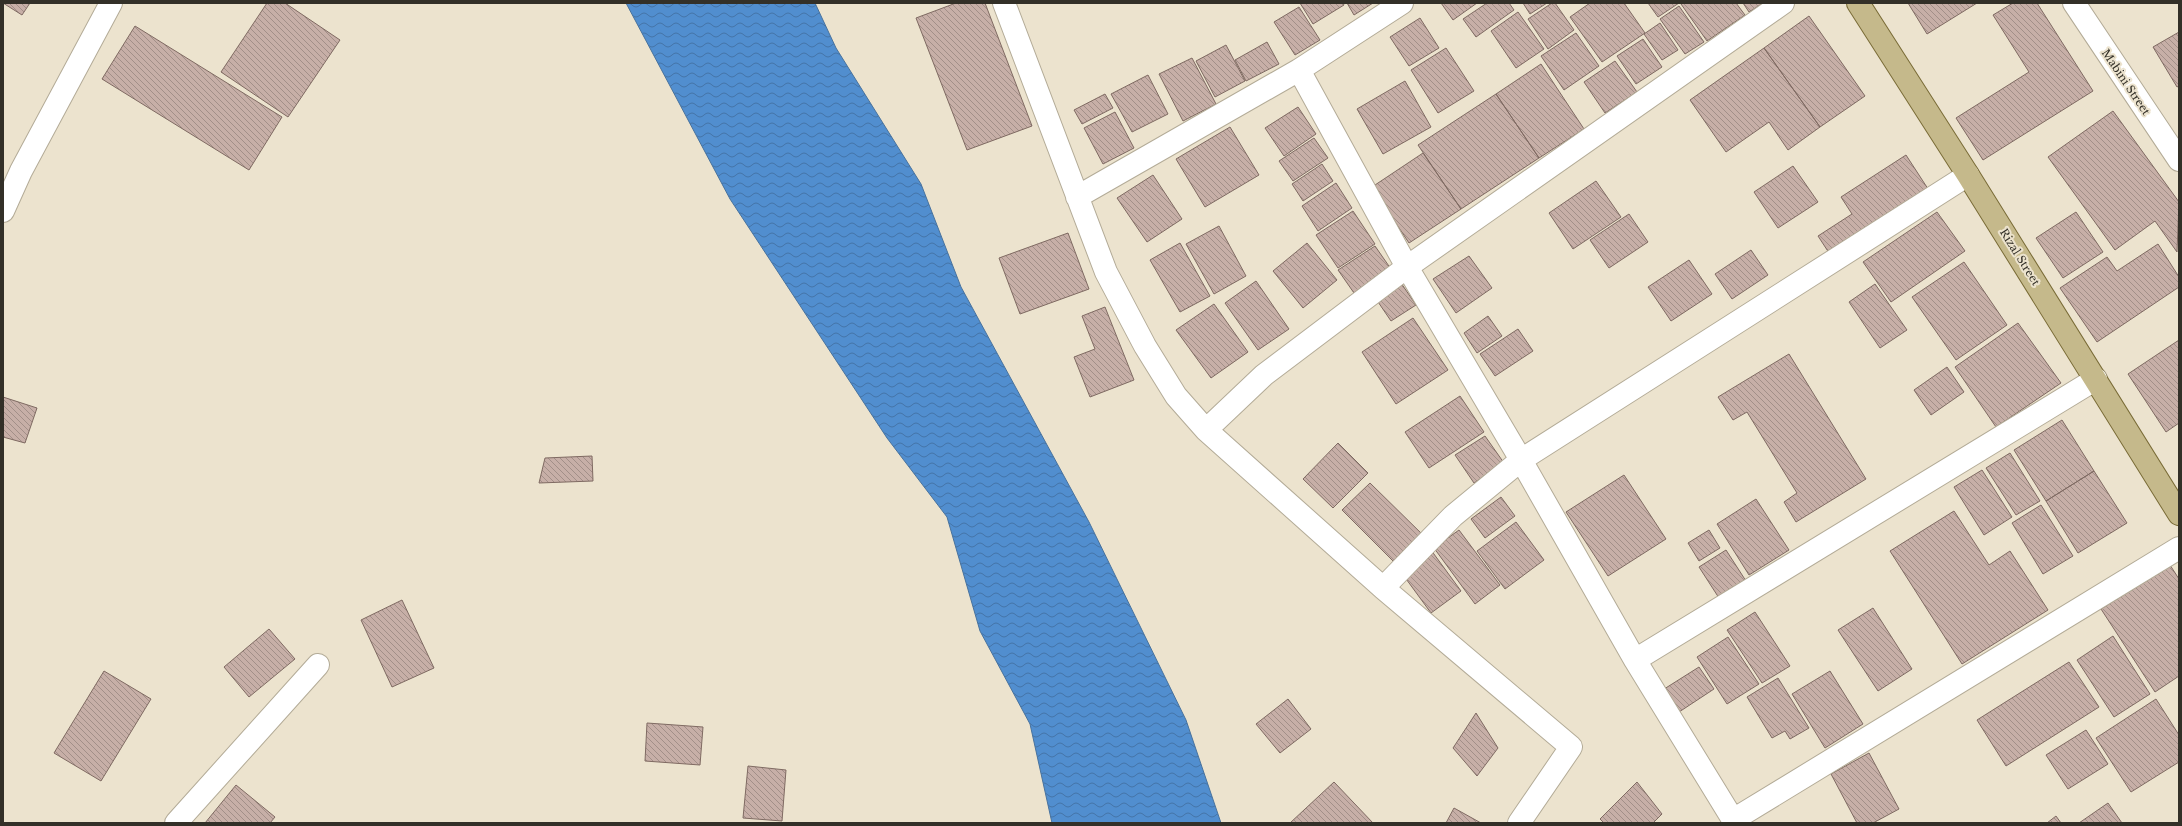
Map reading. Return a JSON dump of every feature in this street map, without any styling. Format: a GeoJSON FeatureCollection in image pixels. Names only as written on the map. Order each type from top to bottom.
{"type":"FeatureCollection","features":[{"type":"Feature","properties":{"kind":"main road","name":"Rizal Street"},"geometry":{"type":"LineString","coordinates":[[1858,3],[2096,378],[2179,514]]}},
{"type":"Feature","properties":{"kind":"street"},"geometry":{"type":"LineString","coordinates":[[3,211],[21,171],[111,3]]}},
{"type":"Feature","properties":{"kind":"street"},"geometry":{"type":"LineString","coordinates":[[1004,3],[1106,272],[1145,346],[1176,396],[1206,430],[1383,588],[1571,747],[1519,823]]}},
{"type":"Feature","properties":{"kind":"street"},"geometry":{"type":"LineString","coordinates":[[1077,197],[1299,70],[1402,3]]}},
{"type":"Feature","properties":{"kind":"street"},"geometry":{"type":"LineString","coordinates":[[1206,430],[1264,375],[1407,268],[1783,3]]}},
{"type":"Feature","properties":{"kind":"street","name":"Mabini Street"},"geometry":{"type":"LineString","coordinates":[[2074,3],[2179,160]]}},
{"type":"Feature","properties":{"kind":"street"},"geometry":{"type":"LineString","coordinates":[[1299,70],[1407,268],[1521,460],[1635,660],[1734,821],[2179,548]]}},
{"type":"Feature","properties":{"kind":"street"},"geometry":{"type":"LineString","coordinates":[[1383,588],[1453,516],[1521,460],[1968,175]]}},
{"type":"Feature","properties":{"kind":"street"},"geometry":{"type":"LineString","coordinates":[[1635,660],[2096,378]]}},
{"type":"Feature","properties":{"kind":"street"},"geometry":{"type":"LineString","coordinates":[[176,823],[318,665]]}},
{"type":"Feature","properties":{"kind":"water"},"geometry":{"type":"Polygon","coordinates":[[[626,3],[815,3],[836,48],[921,184],[961,287],[1089,522],[1186,720],[1221,823],[1052,823],[1030,724],[980,631],[947,517],[887,438],[730,199],[626,3]]]}},
{"type":"Feature","properties":{"kind":"building"},"geometry":{"type":"Polygon","coordinates":[[[3,3],[30,3],[22,15],[3,3]]]}},
{"type":"Feature","properties":{"kind":"building"},"geometry":{"type":"Polygon","coordinates":[[[267,3],[285,3],[340,40],[288,117],[221,72],[267,3]]]}},
{"type":"Feature","properties":{"kind":"building"},"geometry":{"type":"Polygon","coordinates":[[[956,3],[985,3],[1032,126],[967,150],[916,18],[956,3]]]}},
{"type":"Feature","properties":{"kind":"building"},"geometry":{"type":"Polygon","coordinates":[[[1300,3],[1343,3],[1344,5],[1313,24],[1300,3]]]}},
{"type":"Feature","properties":{"kind":"building"},"geometry":{"type":"Polygon","coordinates":[[[1347,3],[1373,3],[1354,15],[1347,3]]]}},
{"type":"Feature","properties":{"kind":"building"},"geometry":{"type":"Polygon","coordinates":[[[1441,3],[1477,3],[1453,20],[1441,3]]]}},
{"type":"Feature","properties":{"kind":"building"},"geometry":{"type":"Polygon","coordinates":[[[1487,3],[1509,3],[1514,10],[1476,37],[1463,19],[1487,3]]]}},
{"type":"Feature","properties":{"kind":"building"},"geometry":{"type":"Polygon","coordinates":[[[1523,3],[1547,3],[1530,14],[1523,3]]]}},
{"type":"Feature","properties":{"kind":"building"},"geometry":{"type":"Polygon","coordinates":[[[1552,3],[1555,3],[1574,30],[1548,49],[1528,19],[1552,3]]]}},
{"type":"Feature","properties":{"kind":"building"},"geometry":{"type":"Polygon","coordinates":[[[1590,3],[1624,3],[1645,33],[1602,62],[1570,17],[1590,3]]]}},
{"type":"Feature","properties":{"kind":"building"},"geometry":{"type":"Polygon","coordinates":[[[1648,3],[1679,3],[1658,17],[1648,3]]]}},
{"type":"Feature","properties":{"kind":"building"},"geometry":{"type":"Polygon","coordinates":[[[1736,3],[1745,15],[1707,41],[1681,4],[1736,3]]]}},
{"type":"Feature","properties":{"kind":"building"},"geometry":{"type":"Polygon","coordinates":[[[1743,3],[1763,3],[1749,12],[1743,3]]]}},
{"type":"Feature","properties":{"kind":"building"},"geometry":{"type":"Polygon","coordinates":[[[1908,3],[1977,3],[1927,34],[1908,3]]]}},
{"type":"Feature","properties":{"kind":"building"},"geometry":{"type":"Polygon","coordinates":[[[2013,3],[2037,3],[2093,91],[1983,160],[1956,118],[2029,72],[1993,15],[2013,3]]]}},
{"type":"Feature","properties":{"kind":"building"},"geometry":{"type":"Polygon","coordinates":[[[1679,6],[1704,42],[1685,54],[1660,19],[1679,6]]]}},
{"type":"Feature","properties":{"kind":"building"},"geometry":{"type":"Polygon","coordinates":[[[1299,7],[1320,40],[1295,55],[1274,22],[1299,7]]]}},
{"type":"Feature","properties":{"kind":"building"},"geometry":{"type":"Polygon","coordinates":[[[1518,12],[1544,49],[1516,68],[1491,31],[1518,12]]]}},
{"type":"Feature","properties":{"kind":"building"},"geometry":{"type":"Polygon","coordinates":[[[1809,16],[1865,96],[1820,127],[1764,48],[1809,16]]]}},
{"type":"Feature","properties":{"kind":"building"},"geometry":{"type":"Polygon","coordinates":[[[1420,18],[1439,48],[1409,66],[1390,37],[1420,18]]]}},
{"type":"Feature","properties":{"kind":"building"},"geometry":{"type":"Polygon","coordinates":[[[1660,23],[1678,50],[1662,60],[1644,34],[1660,23]]]}},
{"type":"Feature","properties":{"kind":"building"},"geometry":{"type":"Polygon","coordinates":[[[135,26],[282,117],[249,170],[102,79],[135,26]]]}},
{"type":"Feature","properties":{"kind":"building"},"geometry":{"type":"Polygon","coordinates":[[[2179,32],[2179,86],[2177,87],[2153,47],[2179,32]]]}},
{"type":"Feature","properties":{"kind":"building"},"geometry":{"type":"Polygon","coordinates":[[[1576,33],[1599,66],[1564,90],[1541,56],[1576,33]]]}},
{"type":"Feature","properties":{"kind":"building"},"geometry":{"type":"Polygon","coordinates":[[[1643,39],[1662,67],[1636,84],[1617,56],[1643,39]]]}},
{"type":"Feature","properties":{"kind":"building"},"geometry":{"type":"Polygon","coordinates":[[[1267,42],[1279,64],[1246,81],[1235,60],[1267,42]]]}},
{"type":"Feature","properties":{"kind":"building"},"geometry":{"type":"Polygon","coordinates":[[[1226,45],[1245,81],[1215,97],[1196,61],[1226,45]]]}},
{"type":"Feature","properties":{"kind":"building"},"geometry":{"type":"Polygon","coordinates":[[[1446,48],[1474,91],[1438,113],[1411,70],[1446,48]]]}},
{"type":"Feature","properties":{"kind":"building"},"geometry":{"type":"Polygon","coordinates":[[[1764,48],[1820,127],[1788,150],[1769,122],[1726,152],[1690,100],[1764,48]]]}},
{"type":"Feature","properties":{"kind":"building"},"geometry":{"type":"Polygon","coordinates":[[[1192,58],[1216,104],[1183,121],[1159,74],[1192,58]]]}},
{"type":"Feature","properties":{"kind":"building"},"geometry":{"type":"Polygon","coordinates":[[[1615,61],[1637,92],[1605,113],[1584,82],[1615,61]]]}},
{"type":"Feature","properties":{"kind":"building"},"geometry":{"type":"Polygon","coordinates":[[[1541,64],[1584,129],[1539,158],[1496,94],[1541,64]]]}},
{"type":"Feature","properties":{"kind":"building"},"geometry":{"type":"Polygon","coordinates":[[[1148,75],[1168,114],[1132,132],[1111,94],[1148,75]]]}},
{"type":"Feature","properties":{"kind":"building"},"geometry":{"type":"Polygon","coordinates":[[[1405,81],[1431,127],[1383,154],[1357,109],[1405,81]]]}},
{"type":"Feature","properties":{"kind":"building"},"geometry":{"type":"Polygon","coordinates":[[[1105,94],[1113,108],[1082,124],[1074,110],[1105,94]]]}},
{"type":"Feature","properties":{"kind":"building"},"geometry":{"type":"Polygon","coordinates":[[[1496,94],[1539,158],[1461,209],[1418,145],[1496,94]]]}},
{"type":"Feature","properties":{"kind":"building"},"geometry":{"type":"Polygon","coordinates":[[[1298,107],[1316,134],[1284,156],[1265,128],[1298,107]]]}},
{"type":"Feature","properties":{"kind":"building"},"geometry":{"type":"Polygon","coordinates":[[[2113,111],[2179,202],[2177,252],[2155,221],[2115,250],[2048,157],[2113,111]]]}},
{"type":"Feature","properties":{"kind":"building"},"geometry":{"type":"Polygon","coordinates":[[[1115,112],[1134,148],[1103,164],[1084,128],[1115,112]]]}},
{"type":"Feature","properties":{"kind":"building"},"geometry":{"type":"Polygon","coordinates":[[[1230,127],[1259,175],[1205,207],[1176,159],[1230,127]]]}},
{"type":"Feature","properties":{"kind":"building"},"geometry":{"type":"Polygon","coordinates":[[[1314,138],[1328,158],[1293,181],[1279,161],[1314,138]]]}},
{"type":"Feature","properties":{"kind":"building"},"geometry":{"type":"Polygon","coordinates":[[[1423,153],[1461,209],[1409,243],[1372,187],[1423,153]]]}},
{"type":"Feature","properties":{"kind":"building"},"geometry":{"type":"Polygon","coordinates":[[[1906,155],[1932,195],[1833,259],[1818,236],[1852,214],[1841,197],[1906,155]]]}},
{"type":"Feature","properties":{"kind":"building"},"geometry":{"type":"Polygon","coordinates":[[[1322,164],[1333,181],[1303,201],[1292,184],[1322,164]]]}},
{"type":"Feature","properties":{"kind":"building"},"geometry":{"type":"Polygon","coordinates":[[[1793,166],[1818,202],[1778,228],[1754,192],[1793,166]]]}},
{"type":"Feature","properties":{"kind":"building"},"geometry":{"type":"Polygon","coordinates":[[[1153,175],[1182,219],[1147,242],[1117,198],[1153,175]]]}},
{"type":"Feature","properties":{"kind":"building"},"geometry":{"type":"Polygon","coordinates":[[[1596,181],[1621,217],[1573,249],[1549,213],[1596,181]]]}},
{"type":"Feature","properties":{"kind":"building"},"geometry":{"type":"Polygon","coordinates":[[[1336,183],[1352,208],[1318,231],[1302,206],[1336,183]]]}},
{"type":"Feature","properties":{"kind":"building"},"geometry":{"type":"Polygon","coordinates":[[[1353,211],[1375,244],[1338,268],[1316,235],[1353,211]]]}},
{"type":"Feature","properties":{"kind":"building"},"geometry":{"type":"Polygon","coordinates":[[[1937,212],[1965,251],[1891,302],[1863,262],[1937,212]]]}},
{"type":"Feature","properties":{"kind":"building"},"geometry":{"type":"Polygon","coordinates":[[[2076,212],[2103,252],[2063,278],[2036,238],[2076,212]]]}},
{"type":"Feature","properties":{"kind":"building"},"geometry":{"type":"Polygon","coordinates":[[[1629,214],[1648,242],[1609,268],[1590,240],[1629,214]]]}},
{"type":"Feature","properties":{"kind":"building"},"geometry":{"type":"Polygon","coordinates":[[[1219,226],[1246,276],[1214,294],[1186,244],[1219,226]]]}},
{"type":"Feature","properties":{"kind":"building"},"geometry":{"type":"Polygon","coordinates":[[[1068,233],[1089,289],[1020,314],[999,258],[1068,233]]]}},
{"type":"Feature","properties":{"kind":"building"},"geometry":{"type":"Polygon","coordinates":[[[1180,243],[1210,296],[1180,312],[1150,260],[1180,243]]]}},
{"type":"Feature","properties":{"kind":"building"},"geometry":{"type":"Polygon","coordinates":[[[1307,243],[1337,280],[1303,308],[1273,271],[1307,243]]]}},
{"type":"Feature","properties":{"kind":"building"},"geometry":{"type":"Polygon","coordinates":[[[2158,244],[2179,277],[2179,287],[2097,342],[2060,288],[2107,257],[2117,271],[2158,244]]]}},
{"type":"Feature","properties":{"kind":"building"},"geometry":{"type":"Polygon","coordinates":[[[1375,246],[1391,269],[1354,293],[1338,270],[1375,246]]]}},
{"type":"Feature","properties":{"kind":"building"},"geometry":{"type":"Polygon","coordinates":[[[1751,250],[1768,275],[1732,299],[1715,274],[1751,250]]]}},
{"type":"Feature","properties":{"kind":"building"},"geometry":{"type":"Polygon","coordinates":[[[1469,256],[1492,288],[1456,313],[1433,279],[1469,256]]]}},
{"type":"Feature","properties":{"kind":"building"},"geometry":{"type":"Polygon","coordinates":[[[1689,260],[1712,294],[1671,321],[1648,287],[1689,260]]]}},
{"type":"Feature","properties":{"kind":"building"},"geometry":{"type":"Polygon","coordinates":[[[1964,262],[2007,325],[1956,360],[1912,297],[1964,262]]]}},
{"type":"Feature","properties":{"kind":"building"},"geometry":{"type":"Polygon","coordinates":[[[1399,280],[1416,305],[1391,321],[1374,296],[1399,280]]]}},
{"type":"Feature","properties":{"kind":"building"},"geometry":{"type":"Polygon","coordinates":[[[1256,281],[1289,329],[1258,350],[1225,303],[1256,281]]]}},
{"type":"Feature","properties":{"kind":"building"},"geometry":{"type":"Polygon","coordinates":[[[1875,284],[1907,330],[1880,348],[1849,302],[1875,284]]]}},
{"type":"Feature","properties":{"kind":"building"},"geometry":{"type":"Polygon","coordinates":[[[1214,304],[1248,352],[1211,378],[1176,330],[1214,304]]]}},
{"type":"Feature","properties":{"kind":"building"},"geometry":{"type":"Polygon","coordinates":[[[1105,307],[1134,380],[1090,397],[1074,357],[1095,349],[1082,316],[1105,307]]]}},
{"type":"Feature","properties":{"kind":"building"},"geometry":{"type":"Polygon","coordinates":[[[1488,316],[1502,336],[1477,353],[1464,333],[1488,316]]]}},
{"type":"Feature","properties":{"kind":"building"},"geometry":{"type":"Polygon","coordinates":[[[1413,318],[1448,370],[1396,404],[1362,352],[1413,318]]]}},
{"type":"Feature","properties":{"kind":"building"},"geometry":{"type":"Polygon","coordinates":[[[2018,323],[2061,383],[1996,427],[1955,367],[2018,323]]]}},
{"type":"Feature","properties":{"kind":"building"},"geometry":{"type":"Polygon","coordinates":[[[1518,329],[1533,351],[1495,376],[1480,354],[1518,329]]]}},
{"type":"Feature","properties":{"kind":"building"},"geometry":{"type":"Polygon","coordinates":[[[2179,340],[2179,423],[2166,432],[2128,374],[2179,340]]]}},
{"type":"Feature","properties":{"kind":"building"},"geometry":{"type":"Polygon","coordinates":[[[1789,354],[1866,479],[1796,522],[1784,502],[1797,493],[1747,412],[1733,420],[1718,397],[1789,354]]]}},
{"type":"Feature","properties":{"kind":"building"},"geometry":{"type":"Polygon","coordinates":[[[1947,367],[1964,392],[1931,415],[1914,390],[1947,367]]]}},
{"type":"Feature","properties":{"kind":"building"},"geometry":{"type":"Polygon","coordinates":[[[1460,396],[1484,432],[1429,468],[1405,432],[1460,396]]]}},
{"type":"Feature","properties":{"kind":"building"},"geometry":{"type":"Polygon","coordinates":[[[3,397],[37,408],[25,443],[3,437],[3,397]]]}},
{"type":"Feature","properties":{"kind":"building"},"geometry":{"type":"Polygon","coordinates":[[[2062,420],[2094,471],[2046,501],[2014,450],[2062,420]]]}},
{"type":"Feature","properties":{"kind":"building"},"geometry":{"type":"Polygon","coordinates":[[[1485,436],[1504,463],[1474,483],[1455,455],[1485,436]]]}},
{"type":"Feature","properties":{"kind":"building"},"geometry":{"type":"Polygon","coordinates":[[[1338,443],[1368,473],[1333,508],[1303,479],[1338,443]]]}},
{"type":"Feature","properties":{"kind":"building"},"geometry":{"type":"Polygon","coordinates":[[[2010,453],[2040,501],[2016,515],[1986,468],[2010,453]]]}},
{"type":"Feature","properties":{"kind":"building"},"geometry":{"type":"Polygon","coordinates":[[[592,456],[593,481],[539,483],[545,458],[592,456]]]}},
{"type":"Feature","properties":{"kind":"building"},"geometry":{"type":"Polygon","coordinates":[[[1982,470],[2012,517],[1984,535],[1954,487],[1982,470]]]}},
{"type":"Feature","properties":{"kind":"building"},"geometry":{"type":"Polygon","coordinates":[[[2094,471],[2127,523],[2078,553],[2046,501],[2094,471]]]}},
{"type":"Feature","properties":{"kind":"building"},"geometry":{"type":"Polygon","coordinates":[[[1624,475],[1666,539],[1608,576],[1566,512],[1624,475]]]}},
{"type":"Feature","properties":{"kind":"building"},"geometry":{"type":"Polygon","coordinates":[[[1370,483],[1424,536],[1396,564],[1342,510],[1370,483]]]}},
{"type":"Feature","properties":{"kind":"building"},"geometry":{"type":"Polygon","coordinates":[[[1501,497],[1515,516],[1485,538],[1471,519],[1501,497]]]}},
{"type":"Feature","properties":{"kind":"building"},"geometry":{"type":"Polygon","coordinates":[[[1756,499],[1789,550],[1749,575],[1717,524],[1756,499]]]}},
{"type":"Feature","properties":{"kind":"building"},"geometry":{"type":"Polygon","coordinates":[[[2041,505],[2073,556],[2043,574],[2012,523],[2041,505]]]}},
{"type":"Feature","properties":{"kind":"building"},"geometry":{"type":"Polygon","coordinates":[[[1954,511],[1989,565],[2010,551],[2048,610],[1962,664],[1890,551],[1954,511]]]}},
{"type":"Feature","properties":{"kind":"building"},"geometry":{"type":"Polygon","coordinates":[[[1516,522],[1544,560],[1505,589],[1477,551],[1516,522]]]}},
{"type":"Feature","properties":{"kind":"building"},"geometry":{"type":"Polygon","coordinates":[[[1459,530],[1500,585],[1475,604],[1434,548],[1459,530]]]}},
{"type":"Feature","properties":{"kind":"building"},"geometry":{"type":"Polygon","coordinates":[[[1709,530],[1720,548],[1699,561],[1688,543],[1709,530]]]}},
{"type":"Feature","properties":{"kind":"building"},"geometry":{"type":"Polygon","coordinates":[[[1431,550],[1461,591],[1431,613],[1401,572],[1431,550]]]}},
{"type":"Feature","properties":{"kind":"building"},"geometry":{"type":"Polygon","coordinates":[[[1726,550],[1746,581],[1719,598],[1699,567],[1726,550]]]}},
{"type":"Feature","properties":{"kind":"building"},"geometry":{"type":"Polygon","coordinates":[[[2170,565],[2179,579],[2179,676],[2155,692],[2101,609],[2170,565]]]}},
{"type":"Feature","properties":{"kind":"building"},"geometry":{"type":"Polygon","coordinates":[[[402,600],[434,668],[392,687],[361,620],[402,600]]]}},
{"type":"Feature","properties":{"kind":"building"},"geometry":{"type":"Polygon","coordinates":[[[1873,608],[1912,669],[1878,691],[1838,630],[1873,608]]]}},
{"type":"Feature","properties":{"kind":"building"},"geometry":{"type":"Polygon","coordinates":[[[1755,612],[1790,666],[1762,683],[1727,630],[1755,612]]]}},
{"type":"Feature","properties":{"kind":"building"},"geometry":{"type":"Polygon","coordinates":[[[269,629],[295,659],[249,697],[224,667],[269,629]]]}},
{"type":"Feature","properties":{"kind":"building"},"geometry":{"type":"Polygon","coordinates":[[[2113,636],[2150,694],[2114,717],[2077,660],[2113,636]]]}},
{"type":"Feature","properties":{"kind":"building"},"geometry":{"type":"Polygon","coordinates":[[[1728,637],[1759,684],[1727,704],[1697,657],[1728,637]]]}},
{"type":"Feature","properties":{"kind":"building"},"geometry":{"type":"Polygon","coordinates":[[[2069,662],[2099,707],[2006,766],[1977,720],[2069,662]]]}},
{"type":"Feature","properties":{"kind":"building"},"geometry":{"type":"Polygon","coordinates":[[[1699,667],[1714,689],[1676,714],[1661,691],[1699,667]]]}},
{"type":"Feature","properties":{"kind":"building"},"geometry":{"type":"Polygon","coordinates":[[[104,671],[151,699],[101,781],[54,753],[104,671]]]}},
{"type":"Feature","properties":{"kind":"building"},"geometry":{"type":"Polygon","coordinates":[[[1830,671],[1863,724],[1825,748],[1792,694],[1830,671]]]}},
{"type":"Feature","properties":{"kind":"building"},"geometry":{"type":"Polygon","coordinates":[[[1778,678],[1809,728],[1790,739],[1785,731],[1772,738],[1747,697],[1778,678]]]}},
{"type":"Feature","properties":{"kind":"building"},"geometry":{"type":"Polygon","coordinates":[[[1288,699],[1311,729],[1280,753],[1256,724],[1288,699]]]}},
{"type":"Feature","properties":{"kind":"building"},"geometry":{"type":"Polygon","coordinates":[[[2156,699],[2179,735],[2179,762],[2131,792],[2096,738],[2156,699]]]}},
{"type":"Feature","properties":{"kind":"building"},"geometry":{"type":"Polygon","coordinates":[[[1476,713],[1498,748],[1477,776],[1453,748],[1476,713]]]}},
{"type":"Feature","properties":{"kind":"building"},"geometry":{"type":"Polygon","coordinates":[[[647,723],[703,727],[700,765],[645,761],[647,723]]]}},
{"type":"Feature","properties":{"kind":"building"},"geometry":{"type":"Polygon","coordinates":[[[2086,730],[2108,764],[2068,789],[2046,755],[2086,730]]]}},
{"type":"Feature","properties":{"kind":"building"},"geometry":{"type":"Polygon","coordinates":[[[1869,753],[1899,809],[1873,823],[1857,823],[1831,774],[1869,753]]]}},
{"type":"Feature","properties":{"kind":"building"},"geometry":{"type":"Polygon","coordinates":[[[748,766],[786,770],[782,821],[743,818],[748,766]]]}},
{"type":"Feature","properties":{"kind":"building"},"geometry":{"type":"Polygon","coordinates":[[[1334,782],[1373,823],[1290,823],[1334,782]]]}},
{"type":"Feature","properties":{"kind":"building"},"geometry":{"type":"Polygon","coordinates":[[[1637,782],[1662,814],[1653,823],[1604,823],[1600,819],[1637,782]]]}},
{"type":"Feature","properties":{"kind":"building"},"geometry":{"type":"Polygon","coordinates":[[[236,785],[275,817],[270,823],[205,823],[236,785]]]}},
{"type":"Feature","properties":{"kind":"building"},"geometry":{"type":"Polygon","coordinates":[[[2108,803],[2122,823],[2079,823],[2108,803]]]}},
{"type":"Feature","properties":{"kind":"building"},"geometry":{"type":"Polygon","coordinates":[[[1454,808],[1481,823],[1446,823],[1454,808]]]}},
{"type":"Feature","properties":{"kind":"building"},"geometry":{"type":"Polygon","coordinates":[[[2056,816],[2061,823],[2047,823],[2056,816]]]}}]}
